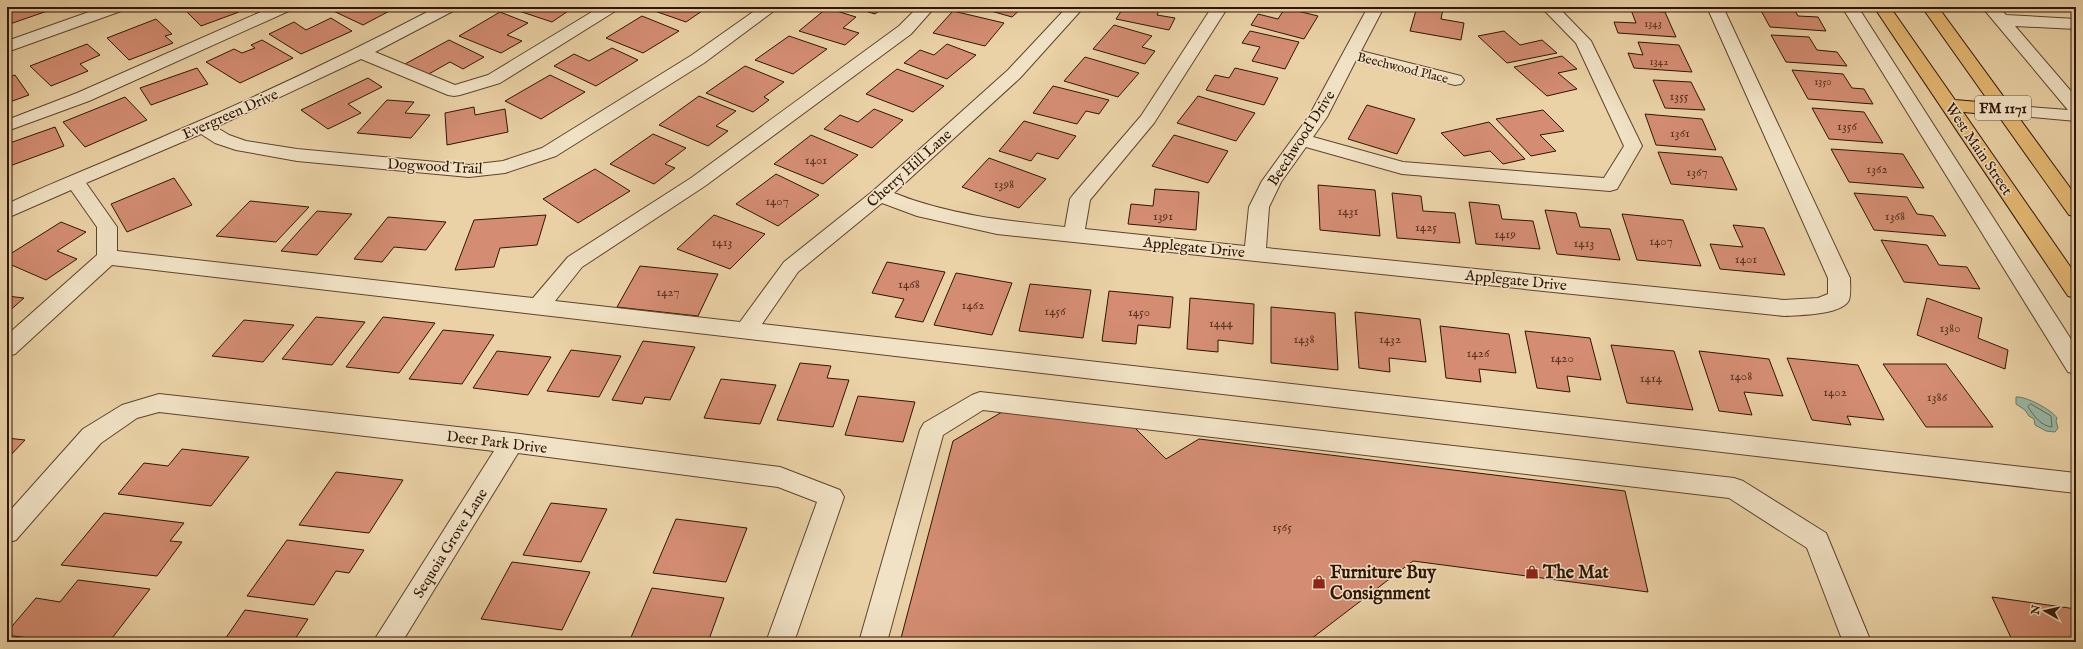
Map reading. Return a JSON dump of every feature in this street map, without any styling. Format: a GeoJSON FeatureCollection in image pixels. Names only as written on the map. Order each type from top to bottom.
{"type":"FeatureCollection","features":[{"type":"Feature","properties":{"kind":"main road","name":"West Main Street"},"geometry":{"type":"LineString","coordinates":[[1882,7],[2076,291]]}},
{"type":"Feature","properties":{"kind":"main road","name":"FM 1171"},"geometry":{"type":"LineString","coordinates":[[1930,7],[2076,210]]}},
{"type":"Feature","properties":{"kind":"main road"},"geometry":{"type":"LineString","coordinates":[[1950,105],[2004,110]]}},
{"type":"Feature","properties":{"kind":"street"},"geometry":{"type":"LineString","coordinates":[[7,47],[118,7]]}},
{"type":"Feature","properties":{"kind":"street"},"geometry":{"type":"LineString","coordinates":[[7,126],[83,97],[285,7]]}},
{"type":"Feature","properties":{"kind":"street","name":"Evergreen Drive"},"geometry":{"type":"LineString","coordinates":[[7,212],[74,180],[203,127],[362,53],[449,7]]}},
{"type":"Feature","properties":{"kind":"street"},"geometry":{"type":"LineString","coordinates":[[362,53],[454,91],[494,79],[611,7]]}},
{"type":"Feature","properties":{"kind":"street","name":"Dogwood Trail"},"geometry":{"type":"LineString","coordinates":[[203,127],[222,139],[297,155],[469,171],[504,167],[549,152],[698,59],[771,7]]}},
{"type":"Feature","properties":{"kind":"street"},"geometry":{"type":"LineString","coordinates":[[538,307],[575,262],[698,182],[905,30],[927,7]]}},
{"type":"Feature","properties":{"kind":"street","name":"Cherry Hill Lane"},"geometry":{"type":"LineString","coordinates":[[745,331],[791,267],[880,195],[1014,74],[1076,7]]}},
{"type":"Feature","properties":{"kind":"street"},"geometry":{"type":"LineString","coordinates":[[1074,235],[1080,199],[1148,118],[1220,7]]}},
{"type":"Feature","properties":{"kind":"street","name":"Beechwood Drive"},"geometry":{"type":"LineString","coordinates":[[1255,253],[1259,206],[1272,181],[1318,117],[1376,7]]}},
{"type":"Feature","properties":{"kind":"street"},"geometry":{"type":"LineString","coordinates":[[1302,140],[1402,168],[1610,185],[1633,146],[1583,41],[1549,7]]}},
{"type":"Feature","properties":{"kind":"street","name":"Applegate Drive"},"geometry":{"type":"LineString","coordinates":[[880,195],[917,210],[997,227],[1784,308],[1821,306],[1839,298],[1839,278],[1715,7]]}},
{"type":"Feature","properties":{"kind":"street"},"geometry":{"type":"LineString","coordinates":[[1850,7],[2076,366]]}},
{"type":"Feature","properties":{"kind":"street"},"geometry":{"type":"LineString","coordinates":[[1995,13],[2074,116]]}},
{"type":"Feature","properties":{"kind":"street"},"geometry":{"type":"LineString","coordinates":[[1995,13],[2069,24],[2076,39]]}},
{"type":"Feature","properties":{"kind":"street","name":"Beechwood Place"},"geometry":{"type":"LineString","coordinates":[[1352,54],[1455,80]]}},
{"type":"Feature","properties":{"kind":"street"},"geometry":{"type":"LineString","coordinates":[[2004,110],[2074,116]]}},
{"type":"Feature","properties":{"kind":"street"},"geometry":{"type":"LineString","coordinates":[[7,348],[107,257],[107,227],[74,180]]}},
{"type":"Feature","properties":{"kind":"street"},"geometry":{"type":"LineString","coordinates":[[107,257],[2076,483]]}},
{"type":"Feature","properties":{"kind":"street"},"geometry":{"type":"LineString","coordinates":[[873,642],[932,430],[980,401],[1734,488],[1817,541],[1857,642]]}},
{"type":"Feature","properties":{"kind":"street","name":"Deer Park Drive"},"geometry":{"type":"LineString","coordinates":[[7,532],[92,436],[130,411],[159,403],[512,443],[780,477],[831,497],[780,642]]}},
{"type":"Feature","properties":{"kind":"street","name":"Sequoia Grove Lane"},"geometry":{"type":"LineString","coordinates":[[387,642],[512,443]]}},
{"type":"Feature","properties":{"kind":"water"},"geometry":{"type":"Polygon","coordinates":[[[2016,397],[2032,401],[2054,415],[2057,418],[2056,421],[2058,428],[2055,432],[2046,431],[2035,425],[2034,419],[2016,404],[2016,397]]]}},
{"type":"Feature","properties":{"kind":"building"},"geometry":{"type":"Polygon","coordinates":[[[7,7],[52,7],[53,9],[7,25],[7,7]]]}},
{"type":"Feature","properties":{"kind":"building"},"geometry":{"type":"Polygon","coordinates":[[[194,7],[234,7],[239,12],[201,26],[185,10],[194,7]]]}},
{"type":"Feature","properties":{"kind":"building"},"geometry":{"type":"Polygon","coordinates":[[[397,7],[363,25],[327,8],[397,7]]]}},
{"type":"Feature","properties":{"kind":"building"},"geometry":{"type":"Polygon","coordinates":[[[574,7],[552,22],[510,8],[574,7]]]}},
{"type":"Feature","properties":{"kind":"building"},"geometry":{"type":"Polygon","coordinates":[[[653,7],[708,7],[686,22],[649,9],[653,7]]]}},
{"type":"Feature","properties":{"kind":"building"},"geometry":{"type":"Polygon","coordinates":[[[852,7],[884,7],[875,14],[852,7]]]}},
{"type":"Feature","properties":{"kind":"building"},"geometry":{"type":"Polygon","coordinates":[[[977,7],[1023,7],[1012,17],[977,7]]]}},
{"type":"Feature","properties":{"kind":"building"},"geometry":{"type":"Polygon","coordinates":[[[1124,7],[1161,7],[1157,15],[1175,18],[1169,30],[1116,19],[1124,7]]]}},
{"type":"Feature","properties":{"kind":"building"},"geometry":{"type":"Polygon","coordinates":[[[1417,7],[1443,9],[1441,19],[1464,23],[1461,40],[1410,31],[1417,7]]]}},
{"type":"Feature","properties":{"kind":"building"},"geometry":{"type":"Polygon","coordinates":[[[1446,7],[1472,7],[1472,10],[1446,7]]]}},
{"type":"Feature","properties":{"kind":"building"},"geometry":{"type":"Polygon","coordinates":[[[1759,7],[1793,7],[1798,16],[1818,17],[1826,31],[1770,27],[1759,7]]]}},
{"type":"Feature","properties":{"kind":"building"},"geometry":{"type":"Polygon","coordinates":[[[827,8],[856,17],[843,28],[859,33],[845,45],[799,31],[827,8]]]}},
{"type":"Feature","properties":{"kind":"building"},"geometry":{"type":"Polygon","coordinates":[[[1285,8],[1318,16],[1304,39],[1251,25],[1258,14],[1278,19],[1285,8]]]}},
{"type":"Feature","properties":{"kind":"building"},"geometry":{"type":"Polygon","coordinates":[[[1631,10],[1665,12],[1676,37],[1618,33],[1614,22],[1636,23],[1631,10]]]}},
{"type":"Feature","properties":{"kind":"building"},"geometry":{"type":"Polygon","coordinates":[[[953,11],[1004,23],[985,46],[933,33],[953,11]]]}},
{"type":"Feature","properties":{"kind":"building"},"geometry":{"type":"Polygon","coordinates":[[[500,12],[528,23],[507,35],[522,41],[501,53],[459,36],[500,12]]]}},
{"type":"Feature","properties":{"kind":"building"},"geometry":{"type":"Polygon","coordinates":[[[642,16],[679,31],[643,53],[606,38],[642,16]]]}},
{"type":"Feature","properties":{"kind":"building"},"geometry":{"type":"Polygon","coordinates":[[[331,18],[352,31],[301,54],[269,34],[294,22],[306,30],[331,18]]]}},
{"type":"Feature","properties":{"kind":"building"},"geometry":{"type":"Polygon","coordinates":[[[156,19],[172,34],[165,36],[173,43],[129,60],[107,38],[156,19]]]}},
{"type":"Feature","properties":{"kind":"building"},"geometry":{"type":"Polygon","coordinates":[[[1114,25],[1152,36],[1142,47],[1155,51],[1145,64],[1093,49],[1114,25]]]}},
{"type":"Feature","properties":{"kind":"building"},"geometry":{"type":"Polygon","coordinates":[[[1250,31],[1299,42],[1285,69],[1252,61],[1260,47],[1242,43],[1250,31]]]}},
{"type":"Feature","properties":{"kind":"building"},"geometry":{"type":"Polygon","coordinates":[[[1504,31],[1520,45],[1542,40],[1557,53],[1507,63],[1478,36],[1504,31]]]}},
{"type":"Feature","properties":{"kind":"building"},"geometry":{"type":"Polygon","coordinates":[[[1771,35],[1809,37],[1817,50],[1837,52],[1847,66],[1786,62],[1771,35]]]}},
{"type":"Feature","properties":{"kind":"building"},"geometry":{"type":"Polygon","coordinates":[[[789,36],[827,49],[793,74],[755,60],[789,36]]]}},
{"type":"Feature","properties":{"kind":"building"},"geometry":{"type":"Polygon","coordinates":[[[262,40],[293,58],[240,83],[206,62],[234,49],[242,53],[255,48],[251,45],[262,40]]]}},
{"type":"Feature","properties":{"kind":"building"},"geometry":{"type":"Polygon","coordinates":[[[449,40],[484,57],[463,69],[450,62],[427,75],[405,64],[449,40]]]}},
{"type":"Feature","properties":{"kind":"building"},"geometry":{"type":"Polygon","coordinates":[[[1638,42],[1679,45],[1692,72],[1634,68],[1628,53],[1643,55],[1638,42]]]}},
{"type":"Feature","properties":{"kind":"building"},"geometry":{"type":"Polygon","coordinates":[[[87,44],[100,55],[80,64],[88,71],[51,86],[30,66],[87,44]]]}},
{"type":"Feature","properties":{"kind":"building"},"geometry":{"type":"Polygon","coordinates":[[[947,44],[976,55],[947,79],[904,63],[920,50],[934,55],[947,44]]]}},
{"type":"Feature","properties":{"kind":"building"},"geometry":{"type":"Polygon","coordinates":[[[612,48],[638,60],[596,86],[554,66],[574,54],[589,61],[612,48]]]}},
{"type":"Feature","properties":{"kind":"building"},"geometry":{"type":"Polygon","coordinates":[[[1562,56],[1577,69],[1558,73],[1577,89],[1547,96],[1514,67],[1562,56]]]}},
{"type":"Feature","properties":{"kind":"building"},"geometry":{"type":"Polygon","coordinates":[[[1085,57],[1139,73],[1118,97],[1064,81],[1085,57]]]}},
{"type":"Feature","properties":{"kind":"building"},"geometry":{"type":"Polygon","coordinates":[[[745,66],[784,82],[764,97],[769,100],[753,112],[706,93],[745,66]]]}},
{"type":"Feature","properties":{"kind":"building"},"geometry":{"type":"Polygon","coordinates":[[[197,68],[208,84],[151,105],[140,88],[197,68]]]}},
{"type":"Feature","properties":{"kind":"building"},"geometry":{"type":"Polygon","coordinates":[[[1235,68],[1278,78],[1264,105],[1206,90],[1215,75],[1229,78],[1235,68]]]}},
{"type":"Feature","properties":{"kind":"building"},"geometry":{"type":"Polygon","coordinates":[[[897,69],[944,86],[913,112],[866,94],[897,69]]]}},
{"type":"Feature","properties":{"kind":"building"},"geometry":{"type":"Polygon","coordinates":[[[1792,70],[1843,74],[1852,88],[1864,89],[1873,104],[1808,99],[1792,70]]]}},
{"type":"Feature","properties":{"kind":"building"},"geometry":{"type":"Polygon","coordinates":[[[15,75],[29,95],[7,103],[7,78],[15,75]]]}},
{"type":"Feature","properties":{"kind":"building"},"geometry":{"type":"Polygon","coordinates":[[[550,75],[585,92],[541,119],[505,101],[550,75]]]}},
{"type":"Feature","properties":{"kind":"building"},"geometry":{"type":"Polygon","coordinates":[[[368,78],[382,87],[348,104],[361,113],[328,129],[301,110],[368,78]]]}},
{"type":"Feature","properties":{"kind":"building"},"geometry":{"type":"Polygon","coordinates":[[[1653,80],[1691,82],[1705,110],[1665,108],[1653,80]]]}},
{"type":"Feature","properties":{"kind":"building"},"geometry":{"type":"Polygon","coordinates":[[[1053,86],[1109,100],[1099,114],[1086,111],[1077,124],[1033,113],[1053,86]]]}},
{"type":"Feature","properties":{"kind":"building"},"geometry":{"type":"Polygon","coordinates":[[[699,96],[736,111],[716,126],[728,131],[708,146],[659,125],[699,96]]]}},
{"type":"Feature","properties":{"kind":"building"},"geometry":{"type":"Polygon","coordinates":[[[1198,96],[1255,113],[1236,141],[1177,123],[1198,96]]]}},
{"type":"Feature","properties":{"kind":"building"},"geometry":{"type":"Polygon","coordinates":[[[125,97],[147,120],[85,147],[63,122],[125,97]]]}},
{"type":"Feature","properties":{"kind":"building"},"geometry":{"type":"Polygon","coordinates":[[[387,100],[414,102],[405,113],[430,115],[411,138],[357,133],[387,100]]]}},
{"type":"Feature","properties":{"kind":"building"},"geometry":{"type":"Polygon","coordinates":[[[1367,105],[1415,119],[1397,154],[1348,139],[1367,105]]]}},
{"type":"Feature","properties":{"kind":"building"},"geometry":{"type":"Polygon","coordinates":[[[474,107],[475,115],[505,109],[508,132],[447,145],[445,113],[474,107]]]}},
{"type":"Feature","properties":{"kind":"building"},"geometry":{"type":"Polygon","coordinates":[[[1812,108],[1864,112],[1883,143],[1829,139],[1812,108]]]}},
{"type":"Feature","properties":{"kind":"building"},"geometry":{"type":"Polygon","coordinates":[[[874,109],[903,120],[872,148],[824,129],[840,115],[858,122],[874,109]]]}},
{"type":"Feature","properties":{"kind":"building"},"geometry":{"type":"Polygon","coordinates":[[[1543,110],[1564,131],[1540,135],[1556,151],[1531,156],[1496,119],[1543,110]]]}},
{"type":"Feature","properties":{"kind":"building"},"geometry":{"type":"Polygon","coordinates":[[[1645,114],[1702,119],[1716,150],[1656,145],[1645,114]]]}},
{"type":"Feature","properties":{"kind":"building"},"geometry":{"type":"Polygon","coordinates":[[[1024,121],[1076,136],[1058,159],[1037,153],[1031,161],[999,151],[1024,121]]]}},
{"type":"Feature","properties":{"kind":"building"},"geometry":{"type":"Polygon","coordinates":[[[1489,122],[1525,159],[1503,164],[1490,151],[1464,156],[1441,133],[1489,122]]]}},
{"type":"Feature","properties":{"kind":"building"},"geometry":{"type":"Polygon","coordinates":[[[55,127],[64,146],[7,167],[7,144],[55,127]]]}},
{"type":"Feature","properties":{"kind":"building"},"geometry":{"type":"Polygon","coordinates":[[[653,134],[686,148],[665,164],[675,168],[654,184],[610,164],[653,134]]]}},
{"type":"Feature","properties":{"kind":"building"},"geometry":{"type":"Polygon","coordinates":[[[811,135],[858,155],[823,184],[774,164],[811,135]]]}},
{"type":"Feature","properties":{"kind":"building"},"geometry":{"type":"Polygon","coordinates":[[[1174,135],[1228,151],[1208,183],[1152,166],[1174,135]]]}},
{"type":"Feature","properties":{"kind":"building"},"geometry":{"type":"Polygon","coordinates":[[[1831,149],[1903,154],[1924,188],[1849,182],[1831,149]]]}},
{"type":"Feature","properties":{"kind":"building"},"geometry":{"type":"Polygon","coordinates":[[[1658,152],[1722,157],[1737,190],[1671,184],[1658,152]]]}},
{"type":"Feature","properties":{"kind":"building"},"geometry":{"type":"Polygon","coordinates":[[[989,158],[1046,179],[1019,208],[962,187],[989,158]]]}},
{"type":"Feature","properties":{"kind":"building"},"geometry":{"type":"Polygon","coordinates":[[[595,169],[630,191],[578,223],[543,199],[595,169]]]}},
{"type":"Feature","properties":{"kind":"building"},"geometry":{"type":"Polygon","coordinates":[[[776,174],[819,195],[778,226],[736,204],[776,174]]]}},
{"type":"Feature","properties":{"kind":"building"},"geometry":{"type":"Polygon","coordinates":[[[174,178],[192,205],[127,232],[111,204],[174,178]]]}},
{"type":"Feature","properties":{"kind":"building"},"geometry":{"type":"Polygon","coordinates":[[[1318,185],[1375,190],[1380,236],[1320,230],[1318,185]]]}},
{"type":"Feature","properties":{"kind":"building"},"geometry":{"type":"Polygon","coordinates":[[[1155,189],[1199,192],[1196,230],[1128,224],[1131,204],[1153,206],[1155,189]]]}},
{"type":"Feature","properties":{"kind":"building"},"geometry":{"type":"Polygon","coordinates":[[[1392,193],[1421,196],[1423,211],[1455,213],[1460,243],[1397,238],[1392,193]]]}},
{"type":"Feature","properties":{"kind":"building"},"geometry":{"type":"Polygon","coordinates":[[[1854,193],[1907,197],[1917,214],[1933,216],[1946,236],[1874,230],[1854,193]]]}},
{"type":"Feature","properties":{"kind":"building"},"geometry":{"type":"Polygon","coordinates":[[[250,201],[309,207],[276,242],[216,236],[250,201]]]}},
{"type":"Feature","properties":{"kind":"building"},"geometry":{"type":"Polygon","coordinates":[[[1469,202],[1499,205],[1502,219],[1533,221],[1540,249],[1476,244],[1469,202]]]}},
{"type":"Feature","properties":{"kind":"building"},"geometry":{"type":"Polygon","coordinates":[[[1545,210],[1576,213],[1580,227],[1610,229],[1620,260],[1557,254],[1545,210]]]}},
{"type":"Feature","properties":{"kind":"building"},"geometry":{"type":"Polygon","coordinates":[[[317,211],[352,214],[317,255],[281,251],[317,211]]]}},
{"type":"Feature","properties":{"kind":"building"},"geometry":{"type":"Polygon","coordinates":[[[1622,214],[1683,220],[1701,266],[1637,260],[1622,214]]]}},
{"type":"Feature","properties":{"kind":"building"},"geometry":{"type":"Polygon","coordinates":[[[546,215],[537,245],[500,248],[494,267],[455,270],[474,220],[546,215]]]}},
{"type":"Feature","properties":{"kind":"building"},"geometry":{"type":"Polygon","coordinates":[[[714,215],[765,234],[730,269],[677,249],[714,215]]]}},
{"type":"Feature","properties":{"kind":"building"},"geometry":{"type":"Polygon","coordinates":[[[388,217],[446,222],[426,250],[394,247],[382,262],[354,259],[388,217]]]}},
{"type":"Feature","properties":{"kind":"building"},"geometry":{"type":"Polygon","coordinates":[[[61,222],[86,232],[57,251],[77,259],[46,280],[7,263],[7,256],[61,222]]]}},
{"type":"Feature","properties":{"kind":"building"},"geometry":{"type":"Polygon","coordinates":[[[1733,225],[1764,228],[1785,275],[1720,269],[1710,244],[1743,247],[1733,225]]]}},
{"type":"Feature","properties":{"kind":"building"},"geometry":{"type":"Polygon","coordinates":[[[1881,240],[1927,245],[1939,265],[1967,267],[1980,289],[1904,282],[1881,240]]]}},
{"type":"Feature","properties":{"kind":"building"},"geometry":{"type":"Polygon","coordinates":[[[887,262],[945,272],[923,322],[895,317],[904,299],[872,293],[887,262]]]}},
{"type":"Feature","properties":{"kind":"building"},"geometry":{"type":"Polygon","coordinates":[[[640,266],[718,274],[698,316],[617,307],[640,266]]]}},
{"type":"Feature","properties":{"kind":"building"},"geometry":{"type":"Polygon","coordinates":[[[956,273],[1012,283],[992,335],[934,325],[956,273]]]}},
{"type":"Feature","properties":{"kind":"building"},"geometry":{"type":"Polygon","coordinates":[[[1030,284],[1091,290],[1083,338],[1019,331],[1030,284]]]}},
{"type":"Feature","properties":{"kind":"building"},"geometry":{"type":"Polygon","coordinates":[[[1109,291],[1173,297],[1170,328],[1138,325],[1136,344],[1102,341],[1109,291]]]}},
{"type":"Feature","properties":{"kind":"building"},"geometry":{"type":"Polygon","coordinates":[[[7,296],[24,298],[7,313],[7,296]]]}},
{"type":"Feature","properties":{"kind":"building"},"geometry":{"type":"Polygon","coordinates":[[[1190,298],[1254,304],[1253,344],[1218,340],[1218,352],[1187,349],[1190,298]]]}},
{"type":"Feature","properties":{"kind":"building"},"geometry":{"type":"Polygon","coordinates":[[[1927,298],[1982,318],[1978,338],[2008,350],[2005,369],[1917,335],[1927,298]]]}},
{"type":"Feature","properties":{"kind":"building"},"geometry":{"type":"Polygon","coordinates":[[[1271,307],[1335,313],[1338,370],[1271,363],[1271,307]]]}},
{"type":"Feature","properties":{"kind":"building"},"geometry":{"type":"Polygon","coordinates":[[[1355,312],[1420,319],[1426,362],[1389,358],[1390,372],[1359,368],[1355,312]]]}},
{"type":"Feature","properties":{"kind":"building"},"geometry":{"type":"Polygon","coordinates":[[[316,317],[365,322],[332,365],[282,359],[316,317]]]}},
{"type":"Feature","properties":{"kind":"building"},"geometry":{"type":"Polygon","coordinates":[[[383,317],[435,323],[399,373],[346,367],[383,317]]]}},
{"type":"Feature","properties":{"kind":"building"},"geometry":{"type":"Polygon","coordinates":[[[244,320],[294,325],[263,362],[212,356],[244,320]]]}},
{"type":"Feature","properties":{"kind":"building"},"geometry":{"type":"Polygon","coordinates":[[[1440,326],[1509,334],[1516,373],[1479,369],[1481,382],[1446,378],[1440,326]]]}},
{"type":"Feature","properties":{"kind":"building"},"geometry":{"type":"Polygon","coordinates":[[[443,330],[494,335],[462,384],[409,379],[443,330]]]}},
{"type":"Feature","properties":{"kind":"building"},"geometry":{"type":"Polygon","coordinates":[[[1525,331],[1590,338],[1601,380],[1567,376],[1570,392],[1537,388],[1525,331]]]}},
{"type":"Feature","properties":{"kind":"building"},"geometry":{"type":"Polygon","coordinates":[[[643,341],[695,347],[670,400],[645,397],[642,404],[612,400],[643,341]]]}},
{"type":"Feature","properties":{"kind":"building"},"geometry":{"type":"Polygon","coordinates":[[[1611,345],[1674,351],[1693,410],[1627,403],[1611,345]]]}},
{"type":"Feature","properties":{"kind":"building"},"geometry":{"type":"Polygon","coordinates":[[[571,350],[621,356],[599,397],[547,391],[571,350]]]}},
{"type":"Feature","properties":{"kind":"building"},"geometry":{"type":"Polygon","coordinates":[[[497,351],[551,357],[528,395],[473,388],[497,351]]]}},
{"type":"Feature","properties":{"kind":"building"},"geometry":{"type":"Polygon","coordinates":[[[1699,351],[1769,359],[1783,396],[1744,392],[1752,415],[1719,411],[1699,351]]]}},
{"type":"Feature","properties":{"kind":"building"},"geometry":{"type":"Polygon","coordinates":[[[1787,358],[1858,365],[1884,420],[1847,416],[1851,425],[1812,420],[1787,358]]]}},
{"type":"Feature","properties":{"kind":"building"},"geometry":{"type":"Polygon","coordinates":[[[800,363],[831,366],[827,378],[849,380],[833,427],[777,420],[800,363]]]}},
{"type":"Feature","properties":{"kind":"building"},"geometry":{"type":"Polygon","coordinates":[[[1883,364],[1946,364],[1993,427],[1926,427],[1883,364]]]}},
{"type":"Feature","properties":{"kind":"building"},"geometry":{"type":"Polygon","coordinates":[[[721,379],[776,385],[760,424],[704,418],[721,379]]]}},
{"type":"Feature","properties":{"kind":"building"},"geometry":{"type":"Polygon","coordinates":[[[858,396],[915,402],[903,442],[845,435],[858,396]]]}},
{"type":"Feature","properties":{"kind":"building"},"geometry":{"type":"Polygon","coordinates":[[[1002,412],[1133,426],[1166,459],[1199,439],[1625,491],[1648,592],[1413,561],[1307,642],[900,642],[953,441],[1002,412]]]}},
{"type":"Feature","properties":{"kind":"building"},"geometry":{"type":"Polygon","coordinates":[[[7,438],[25,440],[7,459],[7,438]]]}},
{"type":"Feature","properties":{"kind":"building"},"geometry":{"type":"Polygon","coordinates":[[[182,449],[249,457],[211,506],[118,494],[144,463],[168,466],[182,449]]]}},
{"type":"Feature","properties":{"kind":"building"},"geometry":{"type":"Polygon","coordinates":[[[336,472],[403,480],[369,533],[299,525],[336,472]]]}},
{"type":"Feature","properties":{"kind":"building"},"geometry":{"type":"Polygon","coordinates":[[[551,503],[607,509],[581,562],[523,555],[551,503]]]}},
{"type":"Feature","properties":{"kind":"building"},"geometry":{"type":"Polygon","coordinates":[[[104,513],[184,523],[170,541],[182,542],[157,576],[61,565],[104,513]]]}},
{"type":"Feature","properties":{"kind":"building"},"geometry":{"type":"Polygon","coordinates":[[[676,519],[747,528],[726,582],[653,573],[676,519]]]}},
{"type":"Feature","properties":{"kind":"building"},"geometry":{"type":"Polygon","coordinates":[[[287,540],[364,550],[349,573],[336,571],[314,605],[247,596],[287,540]]]}},
{"type":"Feature","properties":{"kind":"building"},"geometry":{"type":"Polygon","coordinates":[[[512,562],[590,572],[562,630],[481,619],[512,562]]]}},
{"type":"Feature","properties":{"kind":"building"},"geometry":{"type":"Polygon","coordinates":[[[78,580],[150,589],[109,642],[57,642],[7,635],[7,632],[36,598],[60,602],[78,580]]]}},
{"type":"Feature","properties":{"kind":"building"},"geometry":{"type":"Polygon","coordinates":[[[652,588],[724,598],[708,642],[629,642],[652,588]]]}},
{"type":"Feature","properties":{"kind":"building"},"geometry":{"type":"Polygon","coordinates":[[[1992,597],[2076,609],[2076,642],[2013,642],[1992,597]]]}},
{"type":"Feature","properties":{"kind":"building"},"geometry":{"type":"Polygon","coordinates":[[[245,610],[308,619],[293,642],[223,642],[245,610]]]}},
{"type":"Feature","properties":{"kind":"place","name":"The Mat"},"geometry":{"type":"Point","coordinates":[1532,572]}},
{"type":"Feature","properties":{"kind":"place","name":"Furniture Buy Consignment"},"geometry":{"type":"Point","coordinates":[1319,582]}}]}
